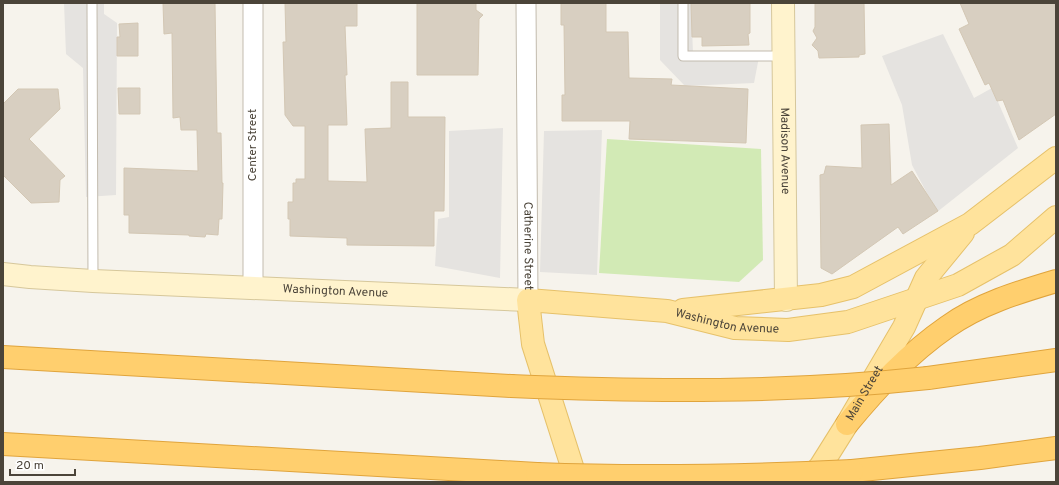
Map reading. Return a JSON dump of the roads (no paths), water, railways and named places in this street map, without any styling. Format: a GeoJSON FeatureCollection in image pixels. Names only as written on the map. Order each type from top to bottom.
{"type":"FeatureCollection","features":[{"type":"Feature","properties":{"kind":"highway"},"geometry":{"type":"LineString","coordinates":[[847,424],[900,365],[948,326],[975,311],[1000,300],[1056,282]]}},
{"type":"Feature","properties":{"kind":"highway"},"geometry":{"type":"LineString","coordinates":[[3,357],[511,386],[600,390],[720,391],[839,386],[928,378],[1056,360]]}},
{"type":"Feature","properties":{"kind":"highway"},"geometry":{"type":"LineString","coordinates":[[3,444],[537,474],[686,477],[852,470],[980,458],[1056,448]]}},
{"type":"Feature","properties":{"kind":"main road","name":"Madison Avenue"},"geometry":{"type":"LineString","coordinates":[[783,3],[786,300]]}},
{"type":"Feature","properties":{"kind":"main road","name":"Main Street"},"geometry":{"type":"LineString","coordinates":[[786,300],[821,295],[853,287],[970,224],[1056,158]]}},
{"type":"Feature","properties":{"kind":"main road"},"geometry":{"type":"LineString","coordinates":[[916,299],[958,285],[1012,255],[1056,217]]}},
{"type":"Feature","properties":{"kind":"main road","name":"Main Street"},"geometry":{"type":"LineString","coordinates":[[804,482],[820,467],[847,424],[904,327],[926,278],[970,224]]}},
{"type":"Feature","properties":{"kind":"main road","name":"Washington Avenue"},"geometry":{"type":"LineString","coordinates":[[3,274],[93,281],[528,300],[667,311],[735,328],[788,330],[848,322],[916,299]]}},
{"type":"Feature","properties":{"kind":"main road","name":"Catherine Street"},"geometry":{"type":"LineString","coordinates":[[528,300],[533,344],[577,482]]}},
{"type":"Feature","properties":{"kind":"main road","name":"Washington Avenue"},"geometry":{"type":"LineString","coordinates":[[667,311],[786,300]]}},
{"type":"Feature","properties":{"kind":"street","name":"Center Street"},"geometry":{"type":"LineString","coordinates":[[253,3],[253,288]]}},
{"type":"Feature","properties":{"kind":"street","name":"Catherine Street"},"geometry":{"type":"LineString","coordinates":[[526,3],[528,300]]}},
{"type":"Feature","properties":{"kind":"lane"},"geometry":{"type":"LineString","coordinates":[[92,3],[93,281]]}},
{"type":"Feature","properties":{"kind":"lane"},"geometry":{"type":"LineString","coordinates":[[683,3],[683,56],[784,56]]}}]}
